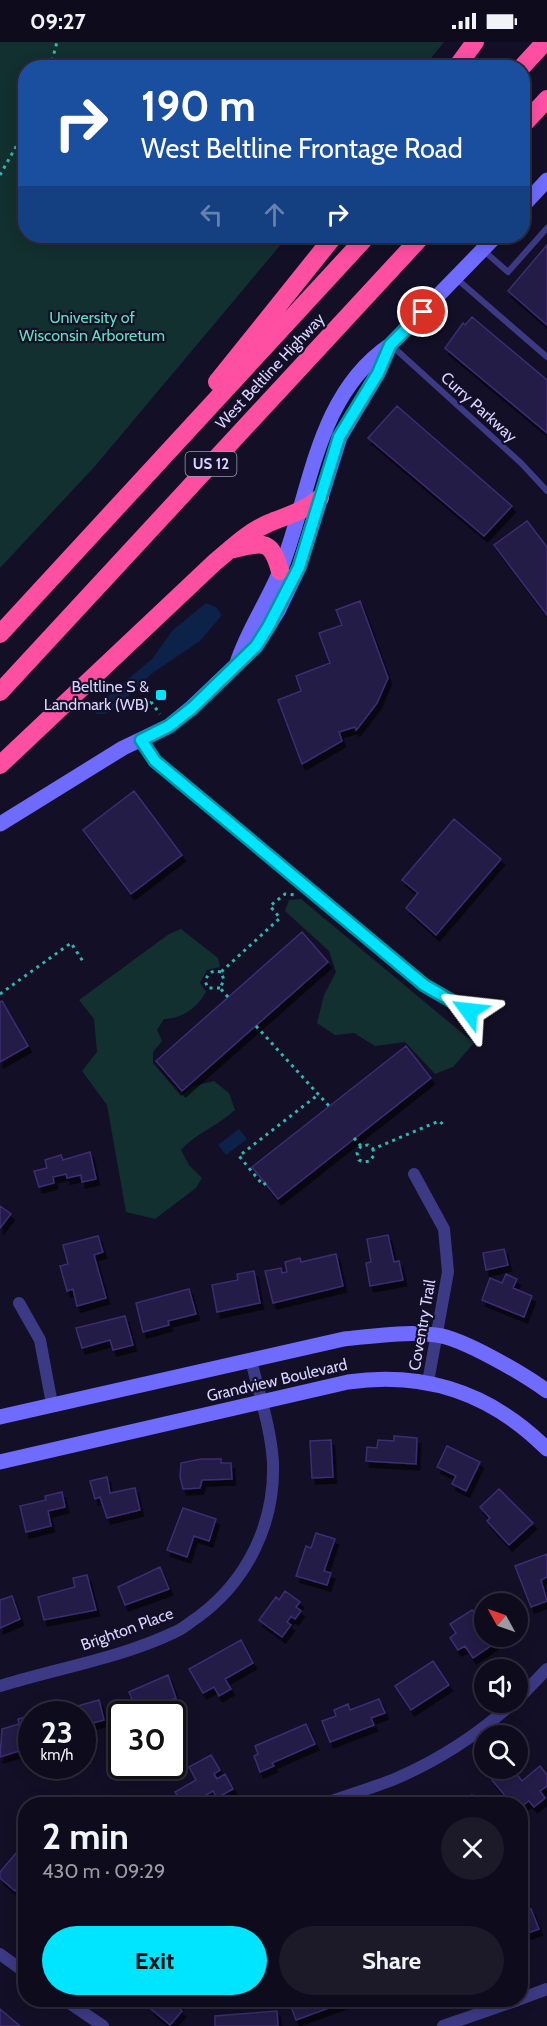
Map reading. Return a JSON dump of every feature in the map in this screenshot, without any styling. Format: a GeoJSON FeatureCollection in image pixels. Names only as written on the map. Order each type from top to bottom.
{"type":"FeatureCollection","features":[{"type":"Feature","properties":{"kind":"highway"},"geometry":{"type":"LineString","coordinates":[[462,60],[475,42]]}},
{"type":"Feature","properties":{"kind":"highway"},"geometry":{"type":"LineString","coordinates":[[528,60],[545,42]]}},
{"type":"Feature","properties":{"kind":"highway"},"geometry":{"type":"LineString","coordinates":[[530,117],[547,99]]}},
{"type":"Feature","properties":{"kind":"highway"},"geometry":{"type":"LineString","coordinates":[[120,503],[328,243]]}},
{"type":"Feature","properties":{"kind":"highway","name":"West Beltline Highway"},"geometry":{"type":"LineString","coordinates":[[0,634],[361,243]]}},
{"type":"Feature","properties":{"kind":"highway","name":"West Beltline Highway"},"geometry":{"type":"LineString","coordinates":[[0,692],[416,243]]}},
{"type":"Feature","properties":{"kind":"highway"},"geometry":{"type":"LineString","coordinates":[[0,765],[55,711],[244,537],[269,523],[298,514],[320,498]]}},
{"type":"Feature","properties":{"kind":"highway"},"geometry":{"type":"LineString","coordinates":[[230,550],[261,543],[274,551],[280,571]]}},
{"type":"Feature","properties":{"kind":"street"},"geometry":{"type":"LineString","coordinates":[[530,198],[547,180]]}},
{"type":"Feature","properties":{"kind":"street"},"geometry":{"type":"LineString","coordinates":[[237,663],[244,641],[280,571],[318,445],[338,405],[372,357],[390,345],[490,243]]}},
{"type":"Feature","properties":{"kind":"street"},"geometry":{"type":"LineString","coordinates":[[0,824],[141,740],[169,726],[192,708],[256,646],[278,611],[299,567],[339,437],[378,373],[390,345]]}},
{"type":"Feature","properties":{"kind":"street"},"geometry":{"type":"LineString","coordinates":[[141,740],[155,761],[424,985],[469,1011]]}},
{"type":"Feature","properties":{"kind":"street","name":"Coventry Trail"},"geometry":{"type":"LineString","coordinates":[[414,1174],[444,1229],[448,1272],[428,1382]]}},
{"type":"Feature","properties":{"kind":"street"},"geometry":{"type":"LineString","coordinates":[[19,1303],[40,1340],[52,1404]]}},
{"type":"Feature","properties":{"kind":"street","name":"Grandview Boulevard"},"geometry":{"type":"LineString","coordinates":[[0,1417],[344,1339],[396,1334],[438,1335],[525,1376],[547,1391]]}},
{"type":"Feature","properties":{"kind":"street","name":"Brighton Place"},"geometry":{"type":"LineString","coordinates":[[0,1686],[130,1649],[177,1632],[214,1605],[241,1576],[262,1535],[272,1492],[273,1462],[269,1429],[251,1360]]}},
{"type":"Feature","properties":{"kind":"street","name":"Grandview Boulevard"},"geometry":{"type":"LineString","coordinates":[[0,1462],[261,1402],[380,1378],[428,1382],[452,1387],[495,1407],[529,1430],[547,1449]]}},
{"type":"Feature","properties":{"kind":"street"},"geometry":{"type":"LineString","coordinates":[[528,1689],[547,1669]]}},
{"type":"Feature","properties":{"kind":"street"},"geometry":{"type":"LineString","coordinates":[[343,1797],[397,1778],[439,1757],[501,1713]]}},
{"type":"Feature","properties":{"kind":"street"},"geometry":{"type":"LineString","coordinates":[[0,1954],[18,1967]]}},
{"type":"Feature","properties":{"kind":"street"},"geometry":{"type":"LineString","coordinates":[[528,1996],[547,1989]]}},
{"type":"Feature","properties":{"kind":"street"},"geometry":{"type":"LineString","coordinates":[[85,2007],[103,2026]]}},
{"type":"Feature","properties":{"kind":"street"},"geometry":{"type":"LineString","coordinates":[[443,2026],[496,2007]]}},
{"type":"Feature","properties":{"kind":"lane"},"geometry":{"type":"LineString","coordinates":[[483,250],[508,272],[547,228]]}},
{"type":"Feature","properties":{"kind":"lane"},"geometry":{"type":"LineString","coordinates":[[457,278],[547,357]]}},
{"type":"Feature","properties":{"kind":"lane","name":"Curry Parkway"},"geometry":{"type":"LineString","coordinates":[[390,345],[521,463],[547,491]]}},
{"type":"Feature","properties":{"kind":"path"},"geometry":{"type":"LineString","coordinates":[[52,60],[57,42]]}},
{"type":"Feature","properties":{"kind":"path"},"geometry":{"type":"LineString","coordinates":[[0,175],[18,143]]}},
{"type":"Feature","properties":{"kind":"path"},"geometry":{"type":"LineString","coordinates":[[221,972],[280,918],[270,906],[285,894],[297,896],[307,888]]}},
{"type":"Feature","properties":{"kind":"path"},"geometry":{"type":"LineString","coordinates":[[0,994],[71,944],[84,963]]}},
{"type":"Feature","properties":{"kind":"path"},"geometry":{"type":"LineString","coordinates":[[221,972],[214,971],[208,974],[205,981],[207,988],[220,988],[228,997]]}},
{"type":"Feature","properties":{"kind":"path"},"geometry":{"type":"LineString","coordinates":[[220,988],[224,980],[221,972]]}},
{"type":"Feature","properties":{"kind":"path"},"geometry":{"type":"LineString","coordinates":[[256,1026],[329,1106]]}},
{"type":"Feature","properties":{"kind":"path"},"geometry":{"type":"LineString","coordinates":[[266,1183],[263,1185],[239,1156],[319,1094]]}},
{"type":"Feature","properties":{"kind":"path"},"geometry":{"type":"LineString","coordinates":[[373,1149],[439,1121],[444,1125]]}},
{"type":"Feature","properties":{"kind":"path"},"geometry":{"type":"LineString","coordinates":[[354,1138],[361,1146]]}},
{"type":"Feature","properties":{"kind":"path"},"geometry":{"type":"LineString","coordinates":[[368,1145],[373,1149],[374,1155],[370,1161],[359,1160],[357,1153],[361,1146],[368,1145]]}},
{"type":"Feature","properties":{"kind":"green space","name":"University of Wisconsin Arboretum"},"geometry":{"type":"Polygon","coordinates":[[[0,42],[444,42],[430,60],[18,60],[18,243],[282,243],[96,465],[0,568],[0,42]]]}},
{"type":"Feature","properties":{"kind":"green space"},"geometry":{"type":"Polygon","coordinates":[[[301,899],[474,1043],[453,1067],[435,1074],[405,1042],[375,1046],[354,1033],[335,1035],[317,1023],[324,995],[336,972],[329,951],[285,911],[289,900],[301,899]]]}},
{"type":"Feature","properties":{"kind":"green space"},"geometry":{"type":"Polygon","coordinates":[[[181,929],[218,958],[220,967],[207,970],[200,983],[206,992],[193,1008],[177,1017],[164,1019],[157,1030],[162,1041],[153,1052],[153,1063],[181,1096],[194,1086],[214,1081],[229,1093],[235,1110],[181,1150],[189,1165],[202,1178],[196,1188],[155,1219],[126,1212],[107,1105],[82,1071],[97,1052],[94,1019],[79,1000],[169,934],[181,929]]]}},
{"type":"Feature","properties":{"kind":"water"},"geometry":{"type":"Polygon","coordinates":[[[206,603],[216,607],[222,615],[200,641],[151,674],[116,708],[105,714],[96,714],[95,707],[152,659],[173,630],[206,603]]]}},
{"type":"Feature","properties":{"kind":"water"},"geometry":{"type":"Polygon","coordinates":[[[239,1129],[247,1139],[226,1155],[218,1145],[239,1129]]]}},
{"type":"Feature","properties":{"kind":"building"},"geometry":{"type":"Polygon","coordinates":[[[547,245],[547,325],[508,291],[547,245]]]}},
{"type":"Feature","properties":{"kind":"building"},"geometry":{"type":"Polygon","coordinates":[[[472,317],[547,380],[547,433],[445,348],[463,323],[465,325],[472,317]]]}},
{"type":"Feature","properties":{"kind":"building"},"geometry":{"type":"Polygon","coordinates":[[[397,406],[512,506],[484,536],[368,438],[397,406]]]}},
{"type":"Feature","properties":{"kind":"building"},"geometry":{"type":"Polygon","coordinates":[[[527,521],[547,547],[547,615],[494,545],[527,521]]]}},
{"type":"Feature","properties":{"kind":"building"},"geometry":{"type":"Polygon","coordinates":[[[360,601],[388,678],[377,703],[356,730],[355,727],[339,732],[342,741],[302,764],[278,700],[301,691],[296,676],[330,663],[319,633],[342,625],[336,610],[360,601]]]}},
{"type":"Feature","properties":{"kind":"building"},"geometry":{"type":"Polygon","coordinates":[[[134,791],[182,855],[131,894],[83,830],[134,791]]]}},
{"type":"Feature","properties":{"kind":"building"},"geometry":{"type":"Polygon","coordinates":[[[454,819],[501,859],[436,935],[406,908],[418,893],[402,880],[454,819]]]}},
{"type":"Feature","properties":{"kind":"building"},"geometry":{"type":"Polygon","coordinates":[[[302,932],[328,962],[182,1091],[156,1061],[302,932]]]}},
{"type":"Feature","properties":{"kind":"building"},"geometry":{"type":"Polygon","coordinates":[[[2,1001],[28,1046],[0,1062],[0,1002],[2,1001]]]}},
{"type":"Feature","properties":{"kind":"building"},"geometry":{"type":"Polygon","coordinates":[[[406,1046],[431,1078],[278,1199],[252,1167],[406,1046]]]}},
{"type":"Feature","properties":{"kind":"building"},"geometry":{"type":"Polygon","coordinates":[[[90,1152],[96,1179],[82,1182],[81,1175],[67,1178],[66,1174],[53,1177],[54,1183],[39,1187],[34,1171],[47,1168],[45,1160],[61,1155],[63,1160],[90,1152]]]}},
{"type":"Feature","properties":{"kind":"building"},"geometry":{"type":"Polygon","coordinates":[[[0,1206],[11,1214],[0,1228],[0,1206]]]}},
{"type":"Feature","properties":{"kind":"building"},"geometry":{"type":"Polygon","coordinates":[[[388,1235],[394,1262],[399,1261],[403,1280],[370,1286],[366,1263],[371,1262],[367,1239],[388,1235]]]}},
{"type":"Feature","properties":{"kind":"building"},"geometry":{"type":"Polygon","coordinates":[[[98,1236],[103,1252],[94,1255],[106,1298],[77,1306],[73,1289],[67,1291],[60,1266],[68,1264],[63,1245],[98,1236]]]}},
{"type":"Feature","properties":{"kind":"building"},"geometry":{"type":"Polygon","coordinates":[[[504,1249],[508,1265],[486,1270],[483,1253],[504,1249]]]}},
{"type":"Feature","properties":{"kind":"building"},"geometry":{"type":"Polygon","coordinates":[[[336,1254],[343,1286],[273,1303],[265,1271],[281,1268],[282,1273],[287,1272],[285,1262],[300,1258],[301,1262],[336,1254]]]}},
{"type":"Feature","properties":{"kind":"building"},"geometry":{"type":"Polygon","coordinates":[[[254,1271],[260,1303],[217,1312],[212,1285],[238,1280],[237,1274],[254,1271]]]}},
{"type":"Feature","properties":{"kind":"building"},"geometry":{"type":"Polygon","coordinates":[[[506,1274],[517,1279],[513,1288],[532,1296],[524,1317],[482,1300],[490,1278],[502,1283],[506,1274]]]}},
{"type":"Feature","properties":{"kind":"building"},"geometry":{"type":"Polygon","coordinates":[[[189,1289],[196,1314],[168,1321],[169,1325],[143,1332],[136,1303],[189,1289]]]}},
{"type":"Feature","properties":{"kind":"building"},"geometry":{"type":"Polygon","coordinates":[[[125,1316],[133,1345],[113,1350],[110,1340],[82,1348],[76,1328],[125,1316]]]}},
{"type":"Feature","properties":{"kind":"building"},"geometry":{"type":"Polygon","coordinates":[[[394,1436],[417,1438],[416,1464],[366,1461],[367,1447],[377,1448],[378,1440],[394,1441],[394,1436]]]}},
{"type":"Feature","properties":{"kind":"building"},"geometry":{"type":"Polygon","coordinates":[[[331,1440],[333,1477],[312,1478],[310,1441],[331,1440]]]}},
{"type":"Feature","properties":{"kind":"building"},"geometry":{"type":"Polygon","coordinates":[[[447,1446],[480,1462],[466,1491],[452,1484],[456,1476],[437,1467],[447,1446]]]}},
{"type":"Feature","properties":{"kind":"building"},"geometry":{"type":"Polygon","coordinates":[[[201,1459],[221,1459],[221,1463],[231,1463],[232,1479],[202,1480],[200,1488],[183,1489],[180,1477],[181,1463],[201,1459]]]}},
{"type":"Feature","properties":{"kind":"building"},"geometry":{"type":"Polygon","coordinates":[[[107,1477],[110,1493],[135,1488],[140,1510],[107,1518],[100,1497],[95,1499],[90,1481],[107,1477]]]}},
{"type":"Feature","properties":{"kind":"building"},"geometry":{"type":"Polygon","coordinates":[[[499,1489],[533,1523],[509,1545],[487,1521],[490,1518],[480,1507],[499,1489]]]}},
{"type":"Feature","properties":{"kind":"building"},"geometry":{"type":"Polygon","coordinates":[[[62,1492],[65,1507],[48,1511],[51,1526],[26,1532],[20,1506],[46,1500],[45,1496],[62,1492]]]}},
{"type":"Feature","properties":{"kind":"building"},"geometry":{"type":"Polygon","coordinates":[[[183,1508],[216,1519],[209,1541],[194,1536],[187,1557],[167,1550],[183,1508]]]}},
{"type":"Feature","properties":{"kind":"building"},"geometry":{"type":"Polygon","coordinates":[[[316,1533],[335,1539],[324,1571],[331,1573],[327,1585],[296,1576],[306,1546],[311,1548],[316,1533]]]}},
{"type":"Feature","properties":{"kind":"building"},"geometry":{"type":"Polygon","coordinates":[[[547,1554],[547,1577],[541,1580],[547,1601],[531,1607],[528,1593],[526,1593],[515,1566],[547,1554]]]}},
{"type":"Feature","properties":{"kind":"building"},"geometry":{"type":"Polygon","coordinates":[[[160,1567],[169,1589],[125,1605],[118,1587],[160,1567]]]}},
{"type":"Feature","properties":{"kind":"building"},"geometry":{"type":"Polygon","coordinates":[[[87,1575],[96,1610],[44,1620],[38,1597],[75,1587],[73,1578],[87,1575]]]}},
{"type":"Feature","properties":{"kind":"building"},"geometry":{"type":"Polygon","coordinates":[[[285,1591],[300,1602],[296,1607],[301,1611],[295,1619],[291,1616],[287,1622],[291,1625],[282,1637],[259,1620],[276,1597],[279,1600],[285,1591]]]}},
{"type":"Feature","properties":{"kind":"building"},"geometry":{"type":"Polygon","coordinates":[[[12,1596],[20,1619],[0,1628],[0,1600],[12,1596]]]}},
{"type":"Feature","properties":{"kind":"building"},"geometry":{"type":"Polygon","coordinates":[[[472,1610],[474,1612],[474,1647],[489,1647],[473,1658],[465,1646],[458,1650],[450,1638],[456,1633],[450,1624],[472,1610]]]}},
{"type":"Feature","properties":{"kind":"building"},"geometry":{"type":"Polygon","coordinates":[[[241,1640],[253,1663],[225,1679],[231,1689],[219,1696],[214,1687],[203,1693],[189,1669],[241,1640]]]}},
{"type":"Feature","properties":{"kind":"building"},"geometry":{"type":"Polygon","coordinates":[[[433,1661],[449,1685],[411,1710],[395,1686],[433,1661]]]}},
{"type":"Feature","properties":{"kind":"building"},"geometry":{"type":"Polygon","coordinates":[[[168,1675],[176,1698],[168,1701],[133,1701],[129,1692],[168,1675]]]}},
{"type":"Feature","properties":{"kind":"building"},"geometry":{"type":"Polygon","coordinates":[[[379,1699],[385,1713],[371,1718],[374,1725],[330,1742],[322,1721],[336,1716],[334,1710],[348,1704],[350,1710],[379,1699]]]}},
{"type":"Feature","properties":{"kind":"building"},"geometry":{"type":"Polygon","coordinates":[[[99,1700],[104,1720],[96,1722],[96,1701],[99,1700]]]}},
{"type":"Feature","properties":{"kind":"building"},"geometry":{"type":"Polygon","coordinates":[[[18,1724],[18,1751],[0,1757],[2,1729],[18,1724]]]}},
{"type":"Feature","properties":{"kind":"building"},"geometry":{"type":"Polygon","coordinates":[[[306,1724],[315,1744],[272,1763],[274,1766],[260,1772],[254,1756],[258,1754],[255,1746],[306,1724]]]}},
{"type":"Feature","properties":{"kind":"building"},"geometry":{"type":"Polygon","coordinates":[[[211,1755],[220,1770],[214,1774],[217,1779],[225,1774],[233,1789],[219,1797],[213,1791],[202,1797],[178,1797],[175,1792],[196,1780],[189,1767],[211,1755]]]}},
{"type":"Feature","properties":{"kind":"building"},"geometry":{"type":"Polygon","coordinates":[[[540,1766],[547,1775],[547,1786],[540,1791],[545,1798],[534,1807],[528,1802],[528,1797],[506,1797],[492,1780],[520,1779],[522,1781],[528,1779],[528,1776],[540,1766]]]}},
{"type":"Feature","properties":{"kind":"building"},"geometry":{"type":"Polygon","coordinates":[[[18,1853],[18,1889],[15,1891],[0,1878],[0,1872],[18,1853]]]}},
{"type":"Feature","properties":{"kind":"building"},"geometry":{"type":"Polygon","coordinates":[[[531,1909],[539,1929],[528,1933],[528,1910],[531,1909]]]}},
{"type":"Feature","properties":{"kind":"building"},"geometry":{"type":"Polygon","coordinates":[[[153,2007],[178,2007],[182,2011],[170,2025],[151,2009],[153,2007]]]}},
{"type":"Feature","properties":{"kind":"building"},"geometry":{"type":"Polygon","coordinates":[[[291,2007],[332,2007],[296,2020],[291,2007]]]}},
{"type":"Feature","properties":{"kind":"building"},"geometry":{"type":"Polygon","coordinates":[[[0,2009],[20,2026],[0,2026],[0,2009]]]}},
{"type":"Feature","properties":{"kind":"building"},"geometry":{"type":"Polygon","coordinates":[[[277,2011],[278,2026],[215,2026],[215,2016],[277,2011]]]}},
{"type":"Feature","properties":{"kind":"place","name":"Beltline S & Landmark (WB)"},"geometry":{"type":"Point","coordinates":[161,695]}},
{"type":"Feature","properties":{"kind":"route"},"geometry":{"type":"LineString","coordinates":[[423,312],[390,345],[378,373],[360,399],[339,437],[299,567],[278,611],[256,646],[192,708],[169,726],[141,740],[155,761],[424,985],[469,1011]]}}]}
